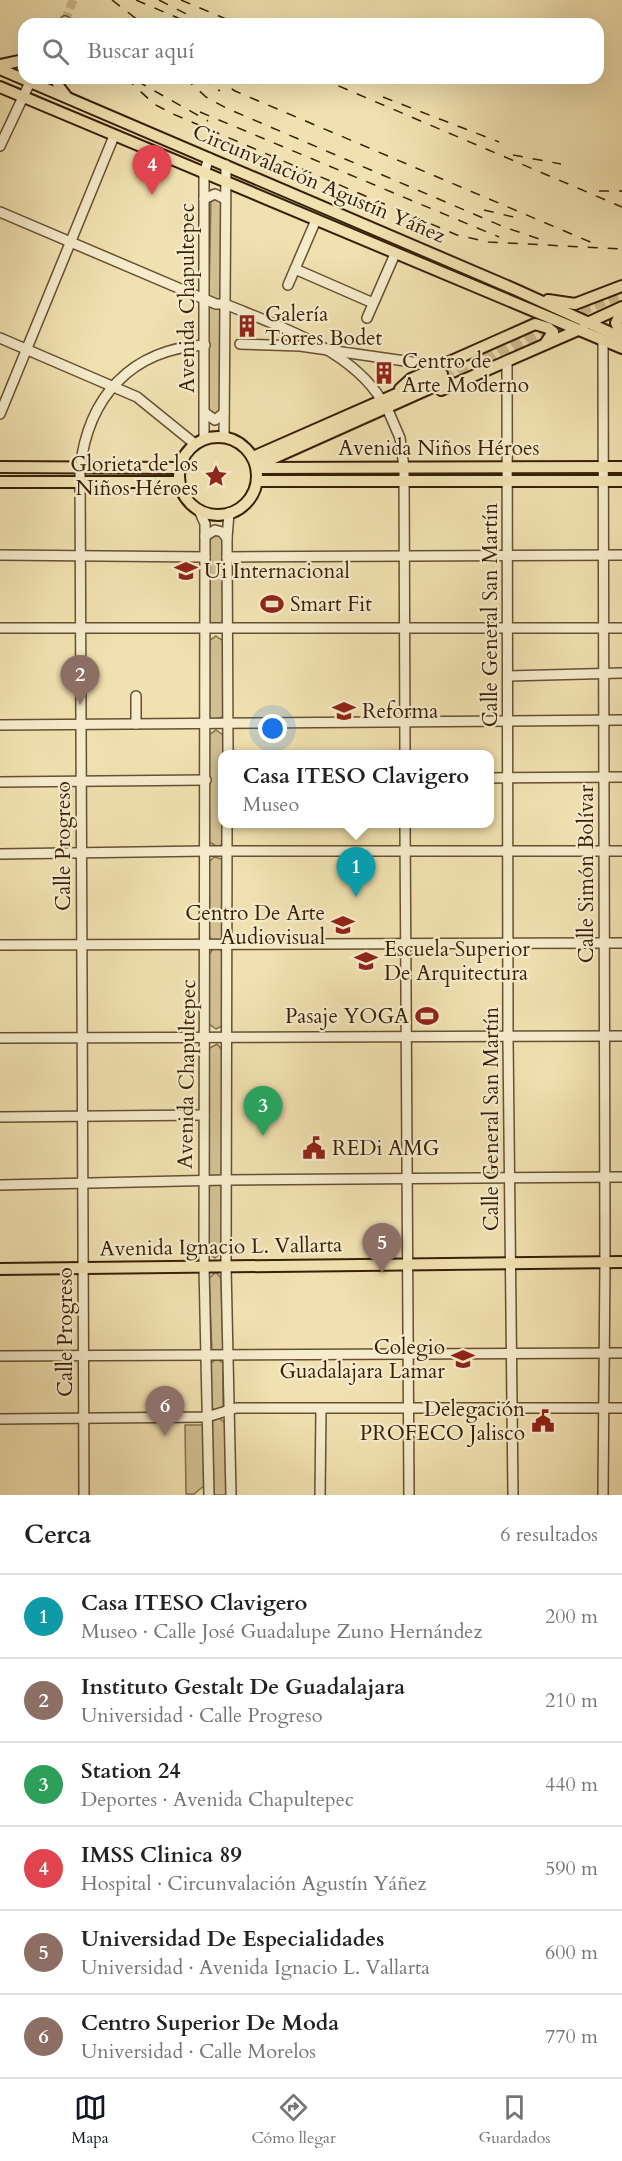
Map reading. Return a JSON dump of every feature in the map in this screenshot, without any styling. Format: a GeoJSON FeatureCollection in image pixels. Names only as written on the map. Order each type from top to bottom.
{"type":"FeatureCollection","features":[{"type":"Feature","properties":{"kind":"main road"},"geometry":{"type":"LineString","coordinates":[[0,67],[18,62]]}},
{"type":"Feature","properties":{"kind":"main road","name":"Circunvalación Agustín Yáñez"},"geometry":{"type":"LineString","coordinates":[[0,67],[18,75]]}},
{"type":"Feature","properties":{"kind":"main road","name":"Circunvalación Agustín Yáñez"},"geometry":{"type":"LineString","coordinates":[[39,84],[514,289],[603,341],[622,348]]}},
{"type":"Feature","properties":{"kind":"main road"},"geometry":{"type":"LineString","coordinates":[[58,84],[68,98]]}},
{"type":"Feature","properties":{"kind":"main road","name":"Circunvalación Agustín Yáñez"},"geometry":{"type":"LineString","coordinates":[[0,87],[536,314],[622,337]]}},
{"type":"Feature","properties":{"kind":"main road"},"geometry":{"type":"LineString","coordinates":[[368,243],[374,230]]}},
{"type":"Feature","properties":{"kind":"main road"},"geometry":{"type":"LineString","coordinates":[[514,289],[567,304],[584,302],[622,286]]}},
{"type":"Feature","properties":{"kind":"main road"},"geometry":{"type":"LineString","coordinates":[[496,297],[519,311],[525,323],[524,328]]}},
{"type":"Feature","properties":{"kind":"main road"},"geometry":{"type":"LineString","coordinates":[[396,399],[421,399],[582,327],[621,312]]}},
{"type":"Feature","properties":{"kind":"main road"},"geometry":{"type":"LineString","coordinates":[[621,312],[617,327],[622,337]]}},
{"type":"Feature","properties":{"kind":"main road"},"geometry":{"type":"LineString","coordinates":[[255,464],[396,399],[524,328],[538,323],[551,330],[553,334],[545,344]]}},
{"type":"Feature","properties":{"kind":"main road"},"geometry":{"type":"LineString","coordinates":[[396,399],[411,380],[443,374]]}},
{"type":"Feature","properties":{"kind":"main road"},"geometry":{"type":"LineString","coordinates":[[224,437],[242,444],[255,464],[257,481],[248,501],[229,513],[214,515],[199,510],[186,498],[179,482],[179,468],[182,459],[199,441],[224,437]]}},
{"type":"Feature","properties":{"kind":"main road","name":"Avenida Niños Héroes"},"geometry":{"type":"LineString","coordinates":[[255,464],[404,467],[622,466]]}},
{"type":"Feature","properties":{"kind":"main road"},"geometry":{"type":"LineString","coordinates":[[0,467],[179,468]]}},
{"type":"Feature","properties":{"kind":"main road","name":"Avenida Niños Héroes"},"geometry":{"type":"LineString","coordinates":[[257,481],[622,481]]}},
{"type":"Feature","properties":{"kind":"main road"},"geometry":{"type":"LineString","coordinates":[[0,482],[179,482]]}},
{"type":"Feature","properties":{"kind":"main road","name":"Avenida Ignacio L. Vallarta"},"geometry":{"type":"LineString","coordinates":[[0,1269],[622,1262]]}},
{"type":"Feature","properties":{"kind":"street"},"geometry":{"type":"LineString","coordinates":[[0,146],[29,84]]}},
{"type":"Feature","properties":{"kind":"street"},"geometry":{"type":"LineString","coordinates":[[0,414],[114,136]]}},
{"type":"Feature","properties":{"kind":"street","name":"Avenida Chapultepec"},"geometry":{"type":"LineString","coordinates":[[199,441],[205,413],[204,173],[209,158]]}},
{"type":"Feature","properties":{"kind":"street","name":"Avenida Chapultepec"},"geometry":{"type":"LineString","coordinates":[[224,437],[226,165]]}},
{"type":"Feature","properties":{"kind":"street"},"geometry":{"type":"LineString","coordinates":[[204,199],[215,194],[225,199]]}},
{"type":"Feature","properties":{"kind":"street"},"geometry":{"type":"LineString","coordinates":[[0,212],[216,304],[225,304],[306,338],[327,350],[359,374],[384,404],[400,438],[404,467],[405,750]]}},
{"type":"Feature","properties":{"kind":"street"},"geometry":{"type":"LineString","coordinates":[[288,285],[316,220]]}},
{"type":"Feature","properties":{"kind":"street"},"geometry":{"type":"LineString","coordinates":[[367,318],[395,254]]}},
{"type":"Feature","properties":{"kind":"street"},"geometry":{"type":"LineString","coordinates":[[295,269],[373,303]]}},
{"type":"Feature","properties":{"kind":"street"},"geometry":{"type":"LineString","coordinates":[[0,338],[114,386],[156,410],[199,441]]}},
{"type":"Feature","properties":{"kind":"street","name":"Calle Simón Bolívar"},"geometry":{"type":"LineString","coordinates":[[603,341],[603,1177],[605,1263],[603,1495]]}},
{"type":"Feature","properties":{"kind":"street"},"geometry":{"type":"LineString","coordinates":[[240,344],[283,345],[327,350],[443,374]]}},
{"type":"Feature","properties":{"kind":"street","name":"Calle Progreso"},"geometry":{"type":"LineString","coordinates":[[84,1495],[80,469],[89,424],[114,386],[140,363],[157,355],[205,345]]}},
{"type":"Feature","properties":{"kind":"street","name":"Calle General San Martín"},"geometry":{"type":"LineString","coordinates":[[507,362],[508,1036],[513,1495]]}},
{"type":"Feature","properties":{"kind":"street"},"geometry":{"type":"LineString","coordinates":[[205,413],[215,420],[224,413]]}},
{"type":"Feature","properties":{"kind":"street","name":"Avenida Chapultepec"},"geometry":{"type":"LineString","coordinates":[[199,510],[205,524],[204,1267],[209,1495]]}},
{"type":"Feature","properties":{"kind":"street"},"geometry":{"type":"LineString","coordinates":[[228,750],[226,538],[229,513]]}},
{"type":"Feature","properties":{"kind":"street"},"geometry":{"type":"LineString","coordinates":[[205,536],[215,530],[222,532],[226,538]]}},
{"type":"Feature","properties":{"kind":"street"},"geometry":{"type":"LineString","coordinates":[[0,555],[205,556]]}},
{"type":"Feature","properties":{"kind":"street"},"geometry":{"type":"LineString","coordinates":[[227,557],[622,555]]}},
{"type":"Feature","properties":{"kind":"street"},"geometry":{"type":"LineString","coordinates":[[0,628],[404,630],[622,628]]}},
{"type":"Feature","properties":{"kind":"street"},"geometry":{"type":"LineString","coordinates":[[508,676],[622,673]]}},
{"type":"Feature","properties":{"kind":"street"},"geometry":{"type":"LineString","coordinates":[[136,696],[136,724]]}},
{"type":"Feature","properties":{"kind":"street"},"geometry":{"type":"LineString","coordinates":[[0,725],[622,720]]}},
{"type":"Feature","properties":{"kind":"street"},"geometry":{"type":"LineString","coordinates":[[494,778],[622,777]]}},
{"type":"Feature","properties":{"kind":"street"},"geometry":{"type":"LineString","coordinates":[[0,782],[206,780]]}},
{"type":"Feature","properties":{"kind":"street","name":"Avenida Chapultepec"},"geometry":{"type":"LineString","coordinates":[[227,828],[226,1267],[231,1495]]}},
{"type":"Feature","properties":{"kind":"street"},"geometry":{"type":"LineString","coordinates":[[405,828],[406,1354],[409,1495]]}},
{"type":"Feature","properties":{"kind":"street"},"geometry":{"type":"LineString","coordinates":[[0,854],[206,851],[622,851]]}},
{"type":"Feature","properties":{"kind":"street"},"geometry":{"type":"LineString","coordinates":[[0,945],[622,943]]}},
{"type":"Feature","properties":{"kind":"street"},"geometry":{"type":"LineString","coordinates":[[0,1038],[204,1035],[622,1036]]}},
{"type":"Feature","properties":{"kind":"street"},"geometry":{"type":"LineString","coordinates":[[0,1117],[204,1115]]}},
{"type":"Feature","properties":{"kind":"street"},"geometry":{"type":"LineString","coordinates":[[0,1185],[226,1180],[622,1177]]}},
{"type":"Feature","properties":{"kind":"street"},"geometry":{"type":"LineString","coordinates":[[0,1356],[622,1353]]}},
{"type":"Feature","properties":{"kind":"street"},"geometry":{"type":"LineString","coordinates":[[0,1419],[207,1417],[236,1408],[321,1410],[622,1408]]}},
{"type":"Feature","properties":{"kind":"street"},"geometry":{"type":"LineString","coordinates":[[320,1495],[321,1410]]}},
{"type":"Feature","properties":{"kind":"shaded area"},"geometry":{"type":"Polygon","coordinates":[[[211,196],[221,199],[221,301],[209,298],[211,196]]]}},
{"type":"Feature","properties":{"kind":"shaded area"},"geometry":{"type":"Polygon","coordinates":[[[209,304],[221,307],[221,413],[217,417],[209,412],[209,304]]]}},
{"type":"Feature","properties":{"kind":"shaded area"},"geometry":{"type":"Polygon","coordinates":[[[212,532],[223,536],[223,622],[211,625],[209,621],[209,535],[212,532]]]}},
{"type":"Feature","properties":{"kind":"shaded area"},"geometry":{"type":"Polygon","coordinates":[[[216,636],[223,641],[223,717],[212,720],[209,717],[209,641],[216,636]]]}},
{"type":"Feature","properties":{"kind":"shaded area"},"geometry":{"type":"Polygon","coordinates":[[[216,730],[223,735],[223,750],[218,750],[218,828],[223,828],[223,843],[218,847],[209,842],[209,735],[216,730]]]}},
{"type":"Feature","properties":{"kind":"shaded area"},"geometry":{"type":"Polygon","coordinates":[[[214,857],[222,859],[223,936],[220,941],[212,941],[209,936],[209,862],[214,857]]]}},
{"type":"Feature","properties":{"kind":"shaded area"},"geometry":{"type":"Polygon","coordinates":[[[217,948],[223,952],[222,1026],[216,1029],[209,1024],[209,955],[217,948]]]}},
{"type":"Feature","properties":{"kind":"shaded area"},"geometry":{"type":"Polygon","coordinates":[[[217,1044],[223,1051],[222,1252],[215,1258],[208,1253],[208,1049],[217,1044]]]}},
{"type":"Feature","properties":{"kind":"shaded area"},"geometry":{"type":"Polygon","coordinates":[[[216,1272],[221,1278],[223,1347],[222,1351],[212,1352],[209,1278],[216,1272]]]}},
{"type":"Feature","properties":{"kind":"shaded area"},"geometry":{"type":"Polygon","coordinates":[[[217,1359],[223,1363],[223,1407],[215,1411],[211,1407],[211,1363],[217,1359]]]}},
{"type":"Feature","properties":{"kind":"shaded area"},"geometry":{"type":"Polygon","coordinates":[[[218,1417],[225,1423],[226,1495],[213,1495],[211,1423],[218,1417]]]}},
{"type":"Feature","properties":{"kind":"shaded area"},"geometry":{"type":"Polygon","coordinates":[[[185,1425],[204,1425],[205,1485],[194,1494],[186,1494],[185,1425]]]}},
{"type":"Feature","properties":{"kind":"tunnel"},"geometry":{"type":"LineString","coordinates":[[66,18],[73,0]]}},
{"type":"Feature","properties":{"kind":"tunnel"},"geometry":{"type":"LineString","coordinates":[[567,317],[622,294]]}},
{"type":"Feature","properties":{"kind":"tunnel"},"geometry":{"type":"LineString","coordinates":[[446,381],[574,323]]}},
{"type":"Feature","properties":{"kind":"tunnel"},"geometry":{"type":"LineString","coordinates":[[442,374],[550,324]]}},
{"type":"Feature","properties":{"kind":"railway"},"geometry":{"type":"LineString","coordinates":[[112,0],[135,18]]}},
{"type":"Feature","properties":{"kind":"railway"},"geometry":{"type":"LineString","coordinates":[[136,0],[178,18]]}},
{"type":"Feature","properties":{"kind":"railway"},"geometry":{"type":"LineString","coordinates":[[159,0],[194,18]]}},
{"type":"Feature","properties":{"kind":"railway"},"geometry":{"type":"LineString","coordinates":[[181,0],[224,18]]}},
{"type":"Feature","properties":{"kind":"railway"},"geometry":{"type":"LineString","coordinates":[[132,84],[154,104],[173,114],[457,235],[488,242],[622,249]]}},
{"type":"Feature","properties":{"kind":"railway"},"geometry":{"type":"LineString","coordinates":[[142,84],[208,121]]}},
{"type":"Feature","properties":{"kind":"railway"},"geometry":{"type":"LineString","coordinates":[[192,84],[206,97],[226,108],[504,227],[542,240]]}},
{"type":"Feature","properties":{"kind":"railway"},"geometry":{"type":"LineString","coordinates":[[210,84],[220,91]]}},
{"type":"Feature","properties":{"kind":"railway"},"geometry":{"type":"LineString","coordinates":[[224,84],[235,91],[595,244]]}},
{"type":"Feature","properties":{"kind":"railway"},"geometry":{"type":"LineString","coordinates":[[334,84],[622,207]]}},
{"type":"Feature","properties":{"kind":"railway"},"geometry":{"type":"LineString","coordinates":[[383,97],[499,142]]}},
{"type":"Feature","properties":{"kind":"railway"},"geometry":{"type":"LineString","coordinates":[[200,112],[499,237]]}},
{"type":"Feature","properties":{"kind":"railway"},"geometry":{"type":"LineString","coordinates":[[513,155],[561,164]]}},
{"type":"Feature","properties":{"kind":"railway"},"geometry":{"type":"LineString","coordinates":[[599,191],[622,191]]}},
{"type":"Feature","properties":{"kind":"railway"},"geometry":{"type":"LineString","coordinates":[[484,210],[522,219]]}},
{"type":"Feature","properties":{"kind":"place","name":"IMSS Clinica 89"},"geometry":{"type":"Point","coordinates":[152,195]}},
{"type":"Feature","properties":{"kind":"place","name":"Galería Torres Bodet"},"geometry":{"type":"Point","coordinates":[247,326]}},
{"type":"Feature","properties":{"kind":"place","name":"Centro de Arte Moderno"},"geometry":{"type":"Point","coordinates":[384,373]}},
{"type":"Feature","properties":{"kind":"place","name":"Glorieta de los Niños Héroes"},"geometry":{"type":"Point","coordinates":[216,476]}},
{"type":"Feature","properties":{"kind":"place","name":"Ui Internacional"},"geometry":{"type":"Point","coordinates":[186,571]}},
{"type":"Feature","properties":{"kind":"place","name":"Smart Fit"},"geometry":{"type":"Point","coordinates":[272,604]}},
{"type":"Feature","properties":{"kind":"place","name":"Instituto Gestalt De Guadalajara"},"geometry":{"type":"Point","coordinates":[80,705]}},
{"type":"Feature","properties":{"kind":"place","name":"Reforma"},"geometry":{"type":"Point","coordinates":[344,711]}},
{"type":"Feature","properties":{"kind":"place","name":"Casa ITESO Clavigero"},"geometry":{"type":"Point","coordinates":[356,897]}},
{"type":"Feature","properties":{"kind":"place","name":"Centro De Arte Audiovisual"},"geometry":{"type":"Point","coordinates":[343,925]}},
{"type":"Feature","properties":{"kind":"place","name":"Escuela Superior De Arquitectura"},"geometry":{"type":"Point","coordinates":[366,961]}},
{"type":"Feature","properties":{"kind":"place","name":"Pasaje YOGA"},"geometry":{"type":"Point","coordinates":[427,1016]}},
{"type":"Feature","properties":{"kind":"place","name":"Station 24"},"geometry":{"type":"Point","coordinates":[263,1136]}},
{"type":"Feature","properties":{"kind":"place","name":"REDi AMG"},"geometry":{"type":"Point","coordinates":[314,1148]}},
{"type":"Feature","properties":{"kind":"place","name":"Universidad De Especialidades"},"geometry":{"type":"Point","coordinates":[382,1273]}},
{"type":"Feature","properties":{"kind":"place","name":"Colegio Guadalajara Lamar"},"geometry":{"type":"Point","coordinates":[463,1359]}},
{"type":"Feature","properties":{"kind":"place","name":"Delegación PROFECO Jalisco"},"geometry":{"type":"Point","coordinates":[543,1421]}},
{"type":"Feature","properties":{"kind":"place","name":"Centro Superior De Moda"},"geometry":{"type":"Point","coordinates":[165,1436]}}]}
